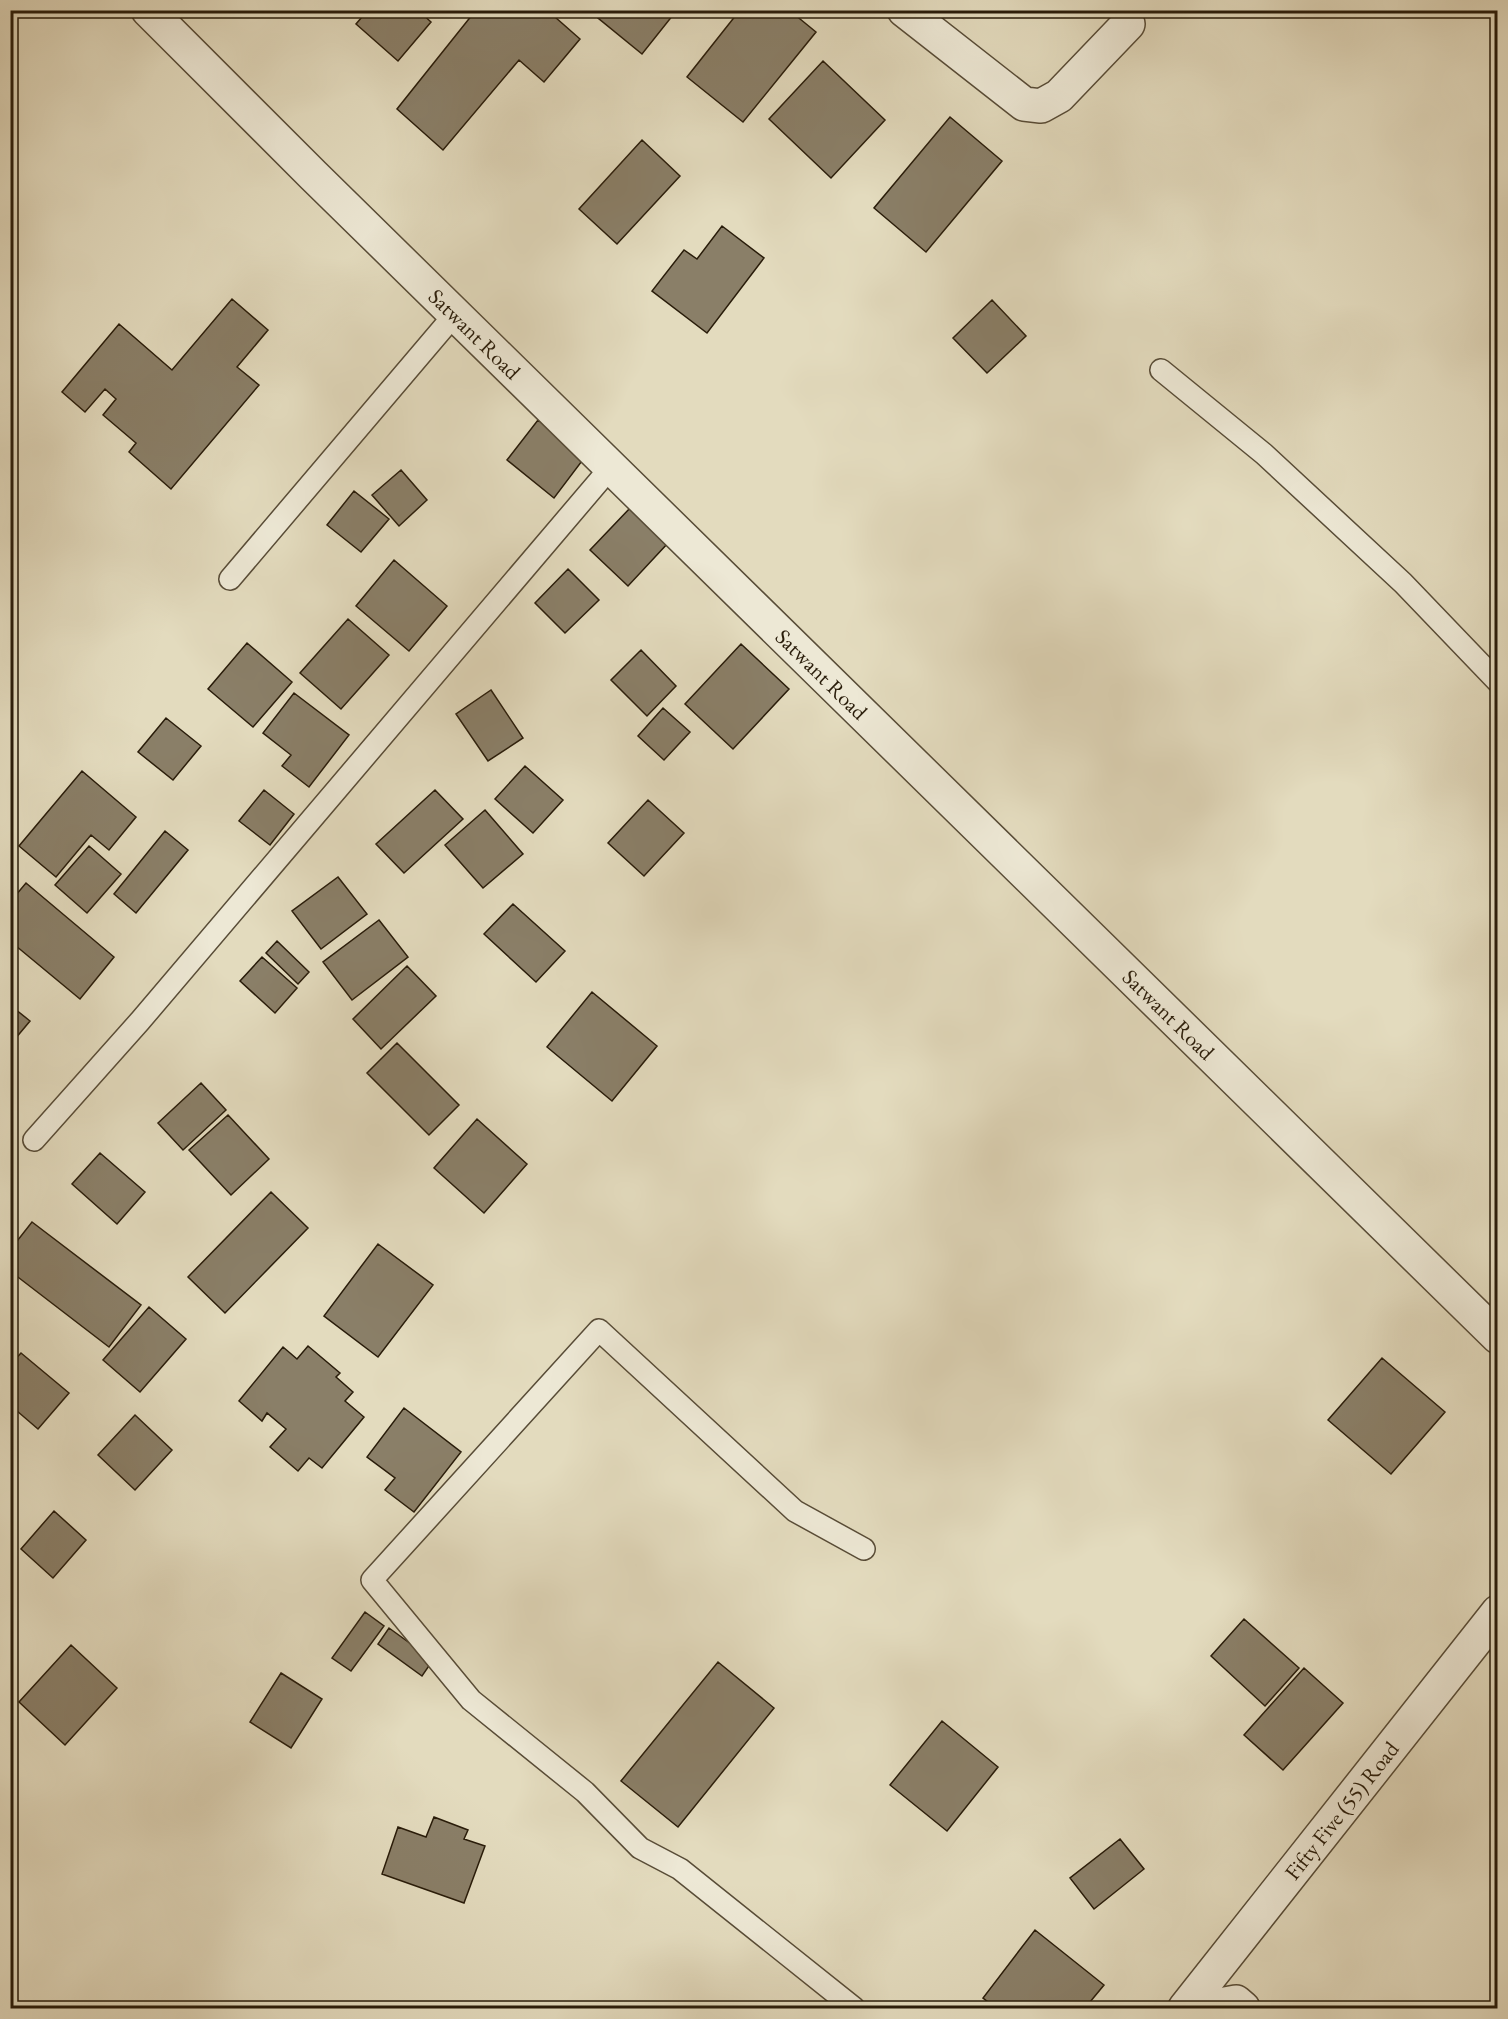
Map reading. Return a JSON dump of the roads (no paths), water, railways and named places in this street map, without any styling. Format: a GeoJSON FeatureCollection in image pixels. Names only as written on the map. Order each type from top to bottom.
{"type":"FeatureCollection","features":[{"type":"Feature","properties":{"kind":"street","name":"Satwant Road"},"geometry":{"type":"LineString","coordinates":[[148,10],[1497,1337]]}},
{"type":"Feature","properties":{"kind":"street"},"geometry":{"type":"LineString","coordinates":[[904,10],[1024,104],[1041,106],[1059,96],[1128,24]]}},
{"type":"Feature","properties":{"kind":"street","name":"Fifty Five (55) Road"},"geometry":{"type":"LineString","coordinates":[[1185,2008],[1497,1612]]}},
{"type":"Feature","properties":{"kind":"street"},"geometry":{"type":"LineString","coordinates":[[1210,2008],[1236,2002],[1243,2008]]}},
{"type":"Feature","properties":{"kind":"lane"},"geometry":{"type":"LineString","coordinates":[[230,579],[455,314]]}},
{"type":"Feature","properties":{"kind":"lane"},"geometry":{"type":"LineString","coordinates":[[1161,370],[1273,462],[1403,583],[1497,682]]}},
{"type":"Feature","properties":{"kind":"lane"},"geometry":{"type":"LineString","coordinates":[[34,1140],[140,1021],[611,466]]}},
{"type":"Feature","properties":{"kind":"lane"},"geometry":{"type":"LineString","coordinates":[[854,2008],[680,1869],[640,1848],[585,1792],[471,1700],[372,1580],[599,1330],[795,1511],[864,1549]]}}]}
